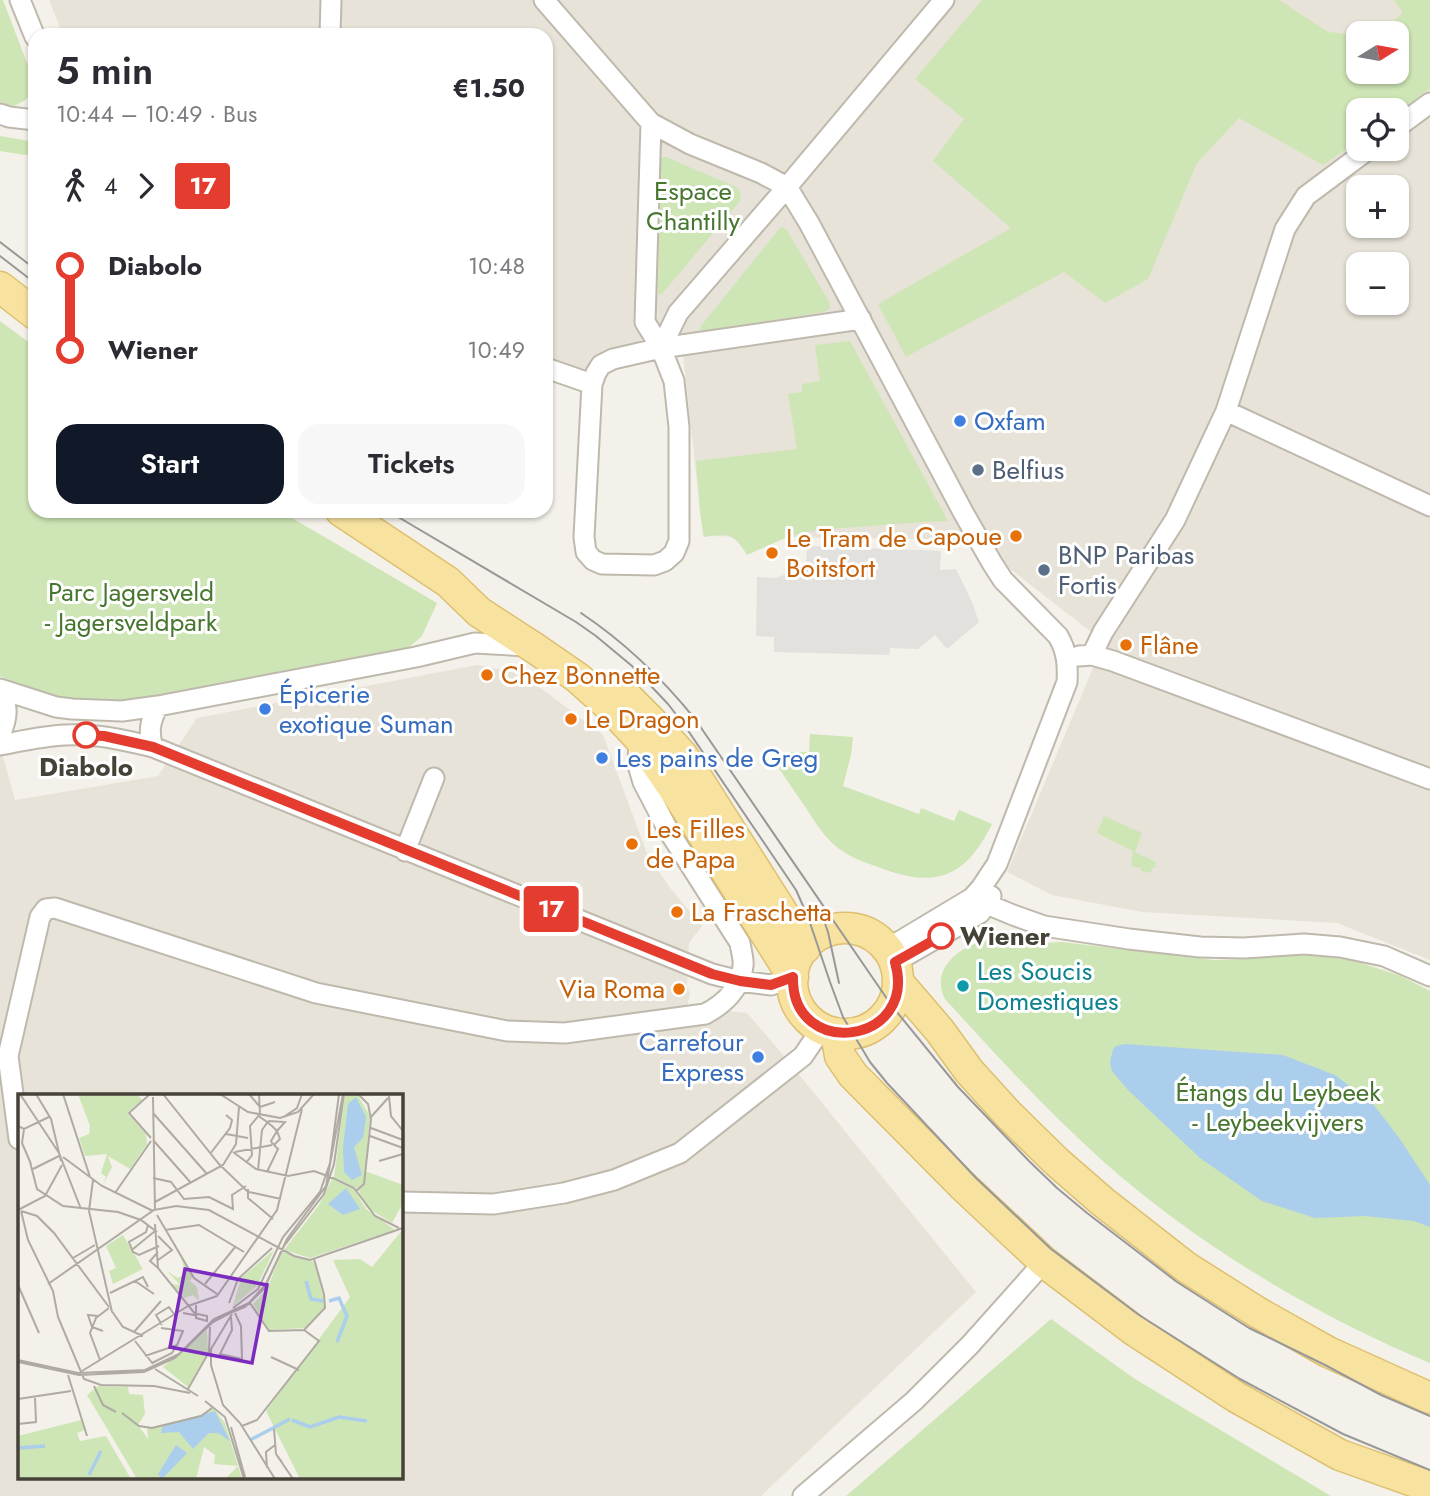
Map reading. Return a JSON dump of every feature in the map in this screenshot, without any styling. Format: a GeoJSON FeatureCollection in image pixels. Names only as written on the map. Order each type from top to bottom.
{"type":"FeatureCollection","features":[{"type":"Feature","properties":{"kind":"main road"},"geometry":{"type":"LineString","coordinates":[[0,287],[28,309]]}},
{"type":"Feature","properties":{"kind":"main road"},"geometry":{"type":"LineString","coordinates":[[352,518],[448,582],[479,612],[578,678],[609,706],[639,738],[682,801],[793,977]]}},
{"type":"Feature","properties":{"kind":"main road"},"geometry":{"type":"LineString","coordinates":[[448,582],[487,597],[564,645],[596,668],[650,720],[683,756],[805,948]]}},
{"type":"Feature","properties":{"kind":"main road"},"geometry":{"type":"LineString","coordinates":[[893,964],[894,1000],[879,1021],[861,1031],[847,1034],[829,1030],[810,1020],[801,1009],[794,990],[793,977],[795,965],[805,948],[824,933],[845,929],[871,934],[893,964],[969,1071],[1057,1162],[1103,1202],[1186,1267],[1257,1312],[1328,1352],[1430,1398]]}},
{"type":"Feature","properties":{"kind":"main road"},"geometry":{"type":"LineString","coordinates":[[829,1030],[840,1056],[853,1075],[962,1185],[1044,1262],[1135,1331],[1236,1397],[1340,1454],[1430,1487]]}},
{"type":"Feature","properties":{"kind":"street"},"geometry":{"type":"LineString","coordinates":[[20,0],[31,28]]}},
{"type":"Feature","properties":{"kind":"street"},"geometry":{"type":"LineString","coordinates":[[330,28],[331,0]]}},
{"type":"Feature","properties":{"kind":"street"},"geometry":{"type":"LineString","coordinates":[[662,348],[678,313],[944,0]]}},
{"type":"Feature","properties":{"kind":"street"},"geometry":{"type":"LineString","coordinates":[[550,2],[650,123],[787,187],[861,319],[963,513],[1003,580],[1064,645],[1068,668],[1066,682],[997,864],[992,895],[979,901]]}},
{"type":"Feature","properties":{"kind":"street"},"geometry":{"type":"LineString","coordinates":[[1409,118],[1430,103]]}},
{"type":"Feature","properties":{"kind":"street"},"geometry":{"type":"LineString","coordinates":[[0,114],[28,119]]}},
{"type":"Feature","properties":{"kind":"street"},"geometry":{"type":"LineString","coordinates":[[650,123],[645,322],[662,348],[674,381],[679,427],[679,541],[674,553],[665,561],[654,565],[602,564],[593,559],[586,552],[584,537],[592,384],[601,365],[613,359],[662,348],[861,319]]}},
{"type":"Feature","properties":{"kind":"street"},"geometry":{"type":"LineString","coordinates":[[1092,655],[1103,632],[1175,520],[1226,411],[1285,229],[1306,195],[1353,161]]}},
{"type":"Feature","properties":{"kind":"street"},"geometry":{"type":"LineString","coordinates":[[553,370],[592,384]]}},
{"type":"Feature","properties":{"kind":"street"},"geometry":{"type":"LineString","coordinates":[[1226,411],[1430,506]]}},
{"type":"Feature","properties":{"kind":"street"},"geometry":{"type":"LineString","coordinates":[[0,691],[56,707],[122,711],[416,657],[475,643],[533,647]]}},
{"type":"Feature","properties":{"kind":"street"},"geometry":{"type":"LineString","coordinates":[[1067,657],[1092,655],[1113,660],[1430,779]]}},
{"type":"Feature","properties":{"kind":"street"},"geometry":{"type":"LineString","coordinates":[[0,691],[4,699],[6,719],[0,735]]}},
{"type":"Feature","properties":{"kind":"street"},"geometry":{"type":"LineString","coordinates":[[153,747],[150,726],[158,706]]}},
{"type":"Feature","properties":{"kind":"street"},"geometry":{"type":"LineString","coordinates":[[0,745],[68,734],[104,736],[153,747],[712,974],[771,985],[793,977]]}},
{"type":"Feature","properties":{"kind":"street"},"geometry":{"type":"LineString","coordinates":[[18,1131],[8,1056],[40,917],[46,909],[55,908],[316,993],[507,1031],[565,1033],[705,1014],[718,1007],[740,981],[744,964],[740,943],[668,830],[643,782],[638,765],[639,738]]}},
{"type":"Feature","properties":{"kind":"street"},"geometry":{"type":"LineString","coordinates":[[405,850],[434,778]]}},
{"type":"Feature","properties":{"kind":"street"},"geometry":{"type":"LineString","coordinates":[[893,964],[979,913],[979,901]]}},
{"type":"Feature","properties":{"kind":"street"},"geometry":{"type":"LineString","coordinates":[[979,901],[1044,926],[1200,947],[1244,948],[1304,944],[1340,947],[1384,956],[1430,976]]}},
{"type":"Feature","properties":{"kind":"street"},"geometry":{"type":"LineString","coordinates":[[402,1202],[494,1204],[564,1193],[614,1180],[680,1153],[803,1056],[829,1030]]}},
{"type":"Feature","properties":{"kind":"street"},"geometry":{"type":"LineString","coordinates":[[803,1496],[915,1401],[970,1345],[1044,1262]]}},
{"type":"Feature","properties":{"kind":"shaded area"},"geometry":{"type":"Polygon","coordinates":[[[49,0],[1430,0],[1430,960],[1337,923],[1142,912],[1052,895],[1007,872],[1104,642],[973,540],[703,536],[681,336],[595,357],[577,383],[553,375],[553,28],[60,28],[49,0]]]}},
{"type":"Feature","properties":{"kind":"shaded area"},"geometry":{"type":"Polygon","coordinates":[[[807,546],[941,551],[940,570],[956,569],[979,622],[947,649],[935,635],[918,649],[890,648],[889,655],[774,652],[774,637],[756,636],[757,577],[776,578],[806,566],[807,546]]]}},
{"type":"Feature","properties":{"kind":"shaded area"},"geometry":{"type":"Polygon","coordinates":[[[477,665],[522,674],[603,735],[648,856],[702,926],[689,943],[687,986],[690,994],[687,1007],[747,1013],[976,1292],[761,1496],[0,1496],[0,746],[15,800],[158,776],[197,718],[477,665]]]}},
{"type":"Feature","properties":{"kind":"green space"},"geometry":{"type":"Polygon","coordinates":[[[0,0],[3,0],[28,66],[28,97],[14,106],[0,105],[0,0]]]}},
{"type":"Feature","properties":{"kind":"green space"},"geometry":{"type":"Polygon","coordinates":[[[982,0],[1279,0],[1328,32],[1346,34],[1346,84],[1409,84],[1409,21],[1394,21],[1403,13],[1394,0],[1430,0],[1430,88],[1409,105],[1409,98],[1346,98],[1346,149],[1323,165],[1239,118],[1197,163],[1148,279],[1105,303],[1064,272],[906,357],[878,304],[1011,228],[933,161],[964,119],[915,79],[982,0]]]}},
{"type":"Feature","properties":{"kind":"green space"},"geometry":{"type":"Polygon","coordinates":[[[0,136],[28,141],[28,154],[0,151],[0,136]]]}},
{"type":"Feature","properties":{"kind":"green space","name":"Espace Chantilly"},"geometry":{"type":"Polygon","coordinates":[[[663,157],[736,187],[741,193],[740,201],[662,294],[658,294],[660,160],[663,157]]]}},
{"type":"Feature","properties":{"kind":"green space"},"geometry":{"type":"Polygon","coordinates":[[[783,227],[829,302],[830,309],[700,330],[779,229],[783,227]]]}},
{"type":"Feature","properties":{"kind":"green space","name":"Parc Jagersveld - Jagersveldpark"},"geometry":{"type":"Polygon","coordinates":[[[0,321],[28,342],[28,518],[292,518],[437,603],[422,636],[393,661],[137,704],[49,698],[0,676],[0,321]]]}},
{"type":"Feature","properties":{"kind":"green space"},"geometry":{"type":"Polygon","coordinates":[[[850,341],[948,521],[815,530],[790,536],[747,555],[730,536],[704,537],[696,461],[797,449],[788,394],[802,392],[802,384],[820,381],[815,345],[850,341]]]}},
{"type":"Feature","properties":{"kind":"green space"},"geometry":{"type":"Polygon","coordinates":[[[810,734],[853,737],[843,786],[919,814],[921,808],[954,821],[959,810],[992,824],[982,843],[959,868],[932,878],[898,874],[841,851],[822,831],[772,758],[792,752],[809,752],[810,734]]]}},
{"type":"Feature","properties":{"kind":"green space"},"geometry":{"type":"Polygon","coordinates":[[[1104,816],[1142,833],[1135,852],[1156,862],[1151,873],[1131,866],[1133,851],[1097,833],[1104,816]]]}},
{"type":"Feature","properties":{"kind":"green space","name":"Étangs du Leybeek - Leybeekvijvers"},"geometry":{"type":"Polygon","coordinates":[[[1003,937],[1213,960],[1289,955],[1333,957],[1401,976],[1430,991],[1430,1363],[1343,1323],[1219,1250],[1142,1194],[1043,1104],[945,999],[941,986],[942,974],[956,955],[978,942],[1003,937]]]}},
{"type":"Feature","properties":{"kind":"green space"},"geometry":{"type":"Polygon","coordinates":[[[1051,1319],[1135,1379],[1331,1496],[846,1496],[1051,1319]]]}},
{"type":"Feature","properties":{"kind":"water"},"geometry":{"type":"Polygon","coordinates":[[[1125,1044],[1283,1055],[1335,1075],[1373,1104],[1430,1185],[1430,1227],[1414,1221],[1364,1216],[1315,1218],[1262,1201],[1200,1158],[1128,1090],[1112,1071],[1110,1062],[1113,1049],[1125,1044]]]}},
{"type":"Feature","properties":{"kind":"tram line"},"geometry":{"type":"LineString","coordinates":[[0,242],[28,264]]}},
{"type":"Feature","properties":{"kind":"tram line"},"geometry":{"type":"LineString","coordinates":[[0,256],[28,278]]}},
{"type":"Feature","properties":{"kind":"tram line"},"geometry":{"type":"LineString","coordinates":[[400,518],[576,622],[632,666],[668,704],[796,890],[843,1017],[870,1062],[976,1178],[1051,1249],[1139,1315],[1240,1379],[1343,1434],[1430,1470]]}},
{"type":"Feature","properties":{"kind":"tram line"},"geometry":{"type":"LineString","coordinates":[[581,613],[642,661],[695,719],[892,1006],[958,1087],[1057,1188],[1177,1282],[1249,1328],[1381,1395],[1430,1416]]}},
{"type":"Feature","properties":{"kind":"tram line"},"geometry":{"type":"LineString","coordinates":[[822,915],[839,983]]}},
{"type":"Feature","properties":{"kind":"bus line","name":"17"},"geometry":{"type":"LineString","coordinates":[[86,735],[104,736],[153,747],[712,974],[771,985],[793,977],[798,1003],[805,1015],[831,1032],[856,1033],[879,1021],[888,1012],[898,988],[895,962],[941,936]]}},
{"type":"Feature","properties":{"kind":"place","name":"Oxfam"},"geometry":{"type":"Point","coordinates":[960,421]}},
{"type":"Feature","properties":{"kind":"place","name":"Belfius"},"geometry":{"type":"Point","coordinates":[978,470]}},
{"type":"Feature","properties":{"kind":"place","name":"Capoue"},"geometry":{"type":"Point","coordinates":[1016,536]}},
{"type":"Feature","properties":{"kind":"place","name":"Le Tram de Boitsfort"},"geometry":{"type":"Point","coordinates":[772,553]}},
{"type":"Feature","properties":{"kind":"place","name":"BNP Paribas Fortis"},"geometry":{"type":"Point","coordinates":[1044,570]}},
{"type":"Feature","properties":{"kind":"place","name":"Flâne"},"geometry":{"type":"Point","coordinates":[1126,645]}},
{"type":"Feature","properties":{"kind":"place","name":"Chez Bonnette"},"geometry":{"type":"Point","coordinates":[487,675]}},
{"type":"Feature","properties":{"kind":"place","name":"Épicerie exotique Suman"},"geometry":{"type":"Point","coordinates":[265,709]}},
{"type":"Feature","properties":{"kind":"place","name":"Le Dragon"},"geometry":{"type":"Point","coordinates":[571,719]}},
{"type":"Feature","properties":{"kind":"place","name":"Diabolo"},"geometry":{"type":"Point","coordinates":[86,735]}},
{"type":"Feature","properties":{"kind":"place","name":"Les pains de Greg"},"geometry":{"type":"Point","coordinates":[602,758]}},
{"type":"Feature","properties":{"kind":"place","name":"Les Filles de Papa"},"geometry":{"type":"Point","coordinates":[632,844]}},
{"type":"Feature","properties":{"kind":"place","name":"La Fraschetta"},"geometry":{"type":"Point","coordinates":[677,912]}},
{"type":"Feature","properties":{"kind":"place","name":"Wiener"},"geometry":{"type":"Point","coordinates":[941,936]}},
{"type":"Feature","properties":{"kind":"place","name":"Les Soucis Domestiques"},"geometry":{"type":"Point","coordinates":[963,986]}},
{"type":"Feature","properties":{"kind":"place","name":"Via Roma"},"geometry":{"type":"Point","coordinates":[679,989]}},
{"type":"Feature","properties":{"kind":"place","name":"Carrefour Express"},"geometry":{"type":"Point","coordinates":[758,1057]}}]}
